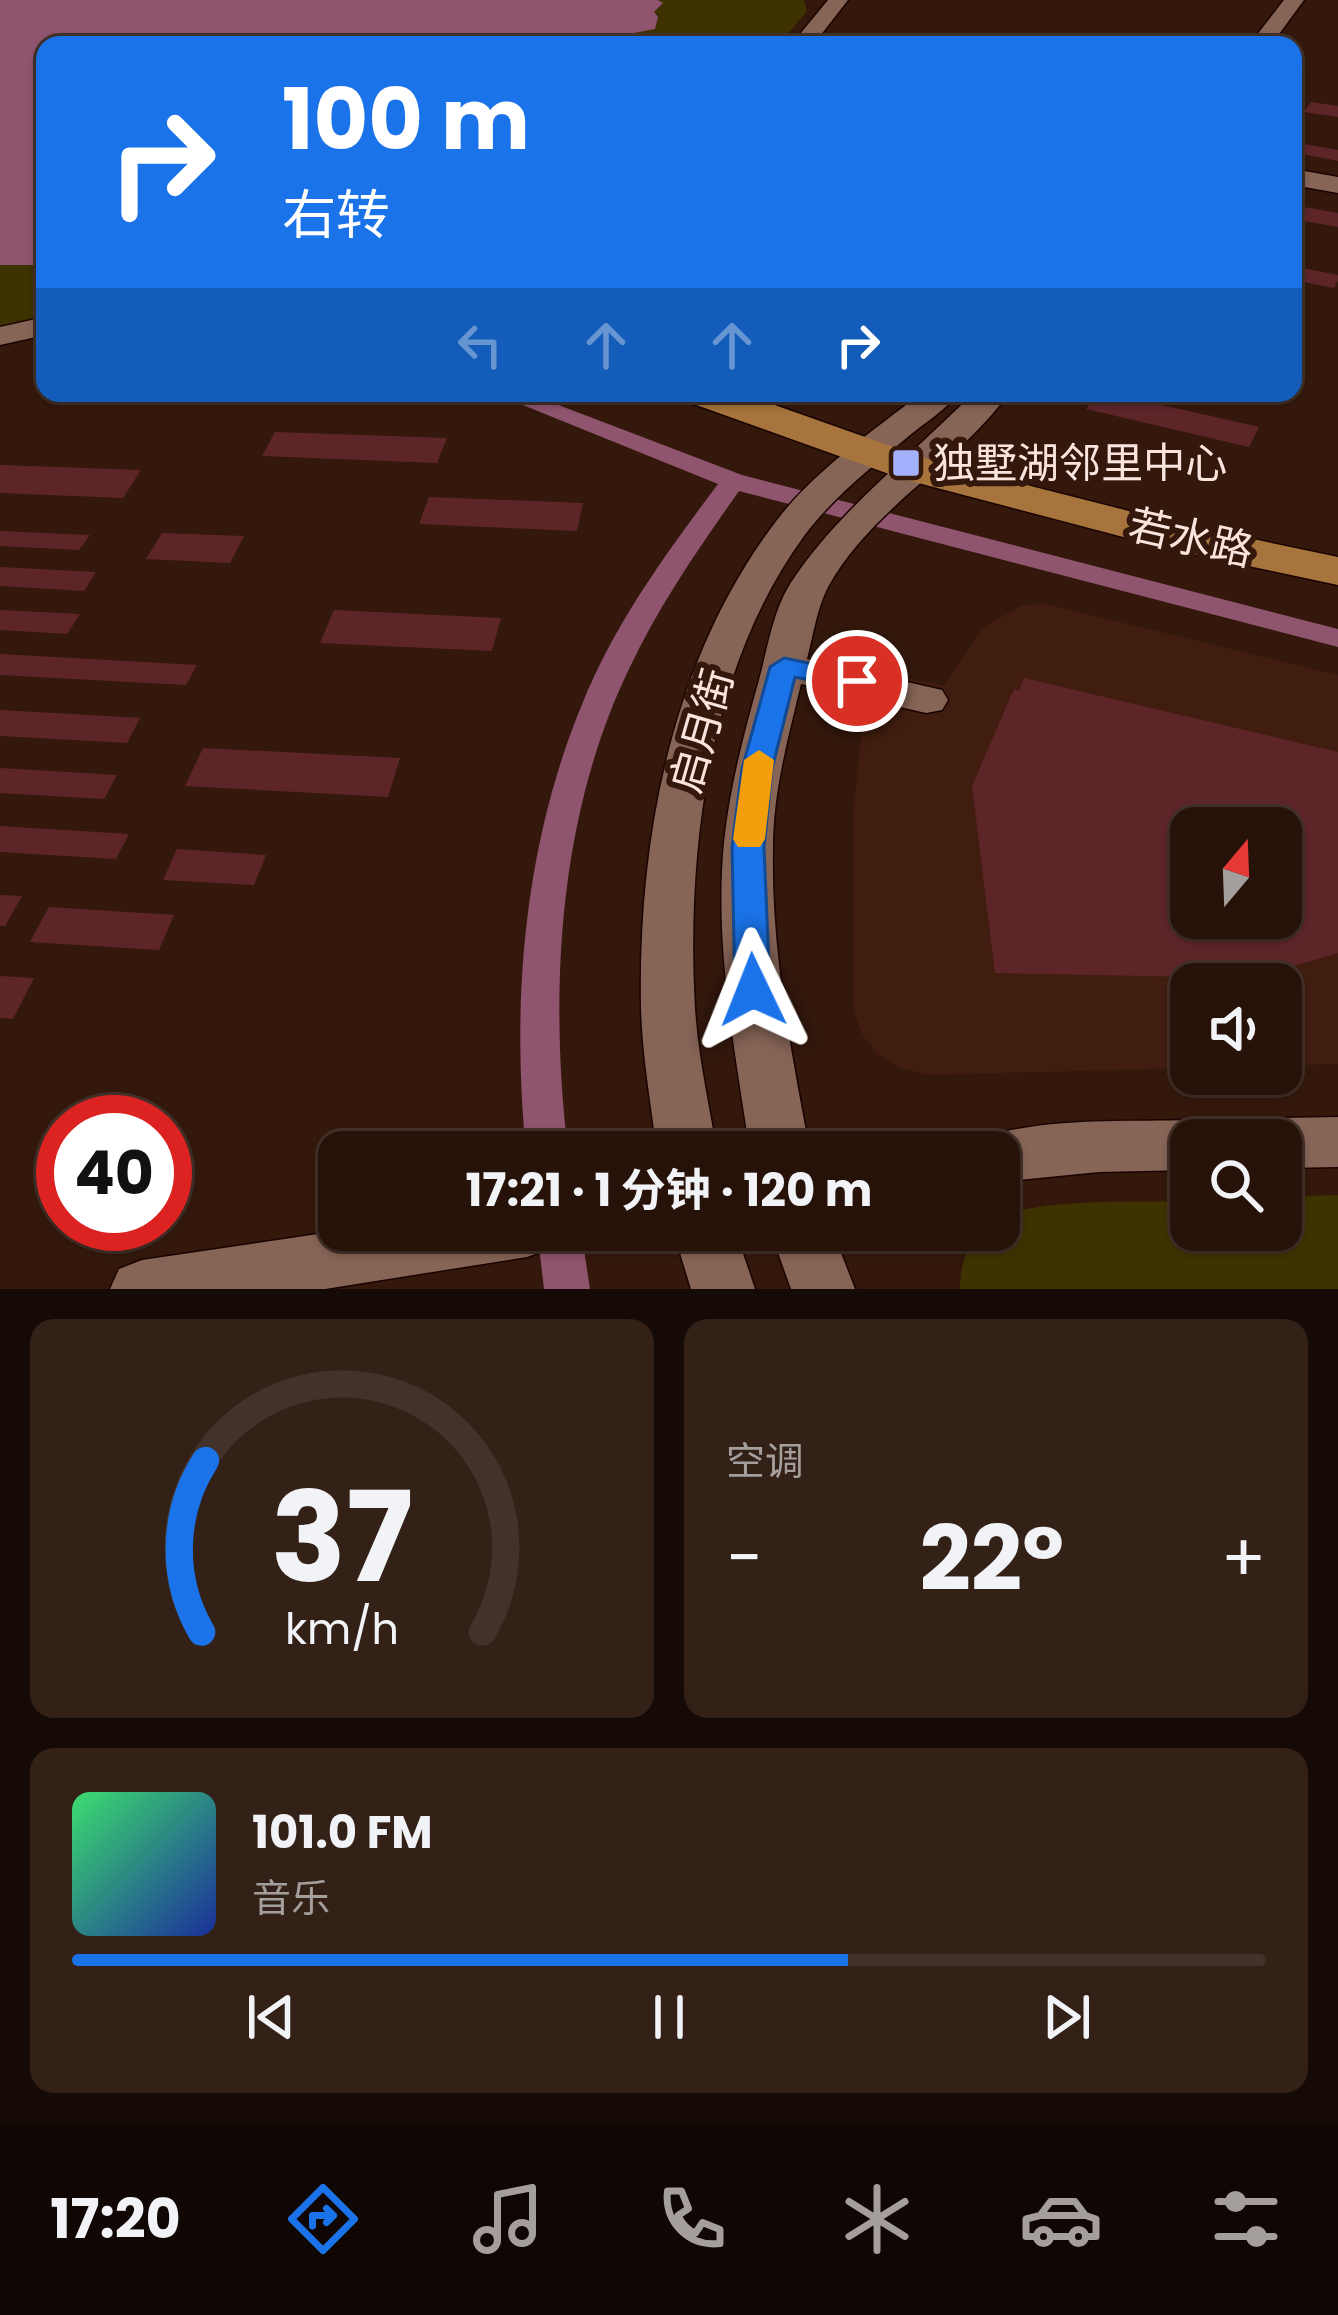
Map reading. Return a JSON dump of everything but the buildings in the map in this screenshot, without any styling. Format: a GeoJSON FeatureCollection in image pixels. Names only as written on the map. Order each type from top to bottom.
{"type":"FeatureCollection","features":[{"type":"Feature","properties":{"kind":"main road","name":"若水路"},"geometry":{"type":"LineString","coordinates":[[732,402],[1169,535],[1338,571]]}},
{"type":"Feature","properties":{"kind":"main road","name":"若水路"},"geometry":{"type":"LineString","coordinates":[[792,402],[903,453],[1338,545]]}},
{"type":"Feature","properties":{"kind":"street"},"geometry":{"type":"LineString","coordinates":[[809,36],[838,0]]}},
{"type":"Feature","properties":{"kind":"street"},"geometry":{"type":"LineString","coordinates":[[827,36],[854,0]]}},
{"type":"Feature","properties":{"kind":"street"},"geometry":{"type":"LineString","coordinates":[[1267,36],[1294,0]]}},
{"type":"Feature","properties":{"kind":"street"},"geometry":{"type":"LineString","coordinates":[[1292,36],[1306,20],[1314,0]]}},
{"type":"Feature","properties":{"kind":"street"},"geometry":{"type":"LineString","coordinates":[[1302,179],[1338,185]]}},
{"type":"Feature","properties":{"kind":"street"},"geometry":{"type":"LineString","coordinates":[[0,339],[36,332]]}},
{"type":"Feature","properties":{"kind":"street","name":"启月街"},"geometry":{"type":"LineString","coordinates":[[776,1131],[753,990],[748,847],[757,769],[806,590],[844,534],[881,498],[935,402]]}},
{"type":"Feature","properties":{"kind":"street","name":"启月街"},"geometry":{"type":"LineString","coordinates":[[685,1131],[668,1008],[670,854],[699,726],[740,608],[795,522],[829,484],[903,453],[979,402]]}},
{"type":"Feature","properties":{"kind":"street"},"geometry":{"type":"LineString","coordinates":[[784,667],[926,700]]}},
{"type":"Feature","properties":{"kind":"street"},"geometry":{"type":"LineString","coordinates":[[1302,1143],[1338,1142]]}},
{"type":"Feature","properties":{"kind":"street"},"geometry":{"type":"LineString","coordinates":[[1020,1155],[1170,1145]]}},
{"type":"Feature","properties":{"kind":"street"},"geometry":{"type":"LineString","coordinates":[[142,1289],[388,1251]]}},
{"type":"Feature","properties":{"kind":"street"},"geometry":{"type":"LineString","coordinates":[[711,1251],[723,1289]]}},
{"type":"Feature","properties":{"kind":"street"},"geometry":{"type":"LineString","coordinates":[[809,1251],[823,1289]]}},
{"type":"Feature","properties":{"kind":"shaded area"},"geometry":{"type":"Polygon","coordinates":[[[0,0],[663,3],[654,12],[658,17],[655,29],[627,36],[36,36],[36,265],[0,265],[0,0]]]}},
{"type":"Feature","properties":{"kind":"shaded area"},"geometry":{"type":"Polygon","coordinates":[[[658,0],[804,0],[807,11],[786,36],[627,36],[653,23],[654,12],[663,4],[658,0]]]}},
{"type":"Feature","properties":{"kind":"shaded area"},"geometry":{"type":"Polygon","coordinates":[[[0,257],[36,259],[36,321],[0,328],[0,257]]]}},
{"type":"Feature","properties":{"kind":"shaded area","name":"独墅湖邻里中心"},"geometry":{"type":"Polygon","coordinates":[[[1046,604],[1338,675],[1338,1064],[1302,1065],[1302,963],[1170,963],[1170,1069],[927,1075],[877,1054],[854,1012],[854,804],[868,670],[944,685],[984,627],[1022,605],[1046,604]]]}},
{"type":"Feature","properties":{"kind":"shaded area"},"geometry":{"type":"Polygon","coordinates":[[[1338,1195],[1338,1289],[960,1289],[969,1251],[1020,1251],[1020,1210],[1065,1204],[1170,1201],[1170,1251],[1302,1251],[1302,1196],[1338,1195]]]}},
{"type":"Feature","properties":{"kind":"waterway"},"geometry":{"type":"LineString","coordinates":[[528,402],[733,481]]}},
{"type":"Feature","properties":{"kind":"waterway"},"geometry":{"type":"LineString","coordinates":[[545,1131],[539,1042],[546,923],[554,863],[581,750],[612,670],[643,614],[733,481]]}},
{"type":"Feature","properties":{"kind":"waterway"},"geometry":{"type":"LineString","coordinates":[[733,481],[1338,638]]}},
{"type":"Feature","properties":{"kind":"waterway"},"geometry":{"type":"LineString","coordinates":[[562,1251],[567,1289]]}},
{"type":"Feature","properties":{"kind":"slow traffic"},"geometry":{"type":"LineString","coordinates":[[749,839],[759,760]]}},
{"type":"Feature","properties":{"kind":"place","name":"独墅湖邻里中心"},"geometry":{"type":"Point","coordinates":[906,463]}},
{"type":"Feature","properties":{"kind":"route"},"geometry":{"type":"LineString","coordinates":[[753,990],[748,847],[757,769],[784,667],[857,681]]}}]}
